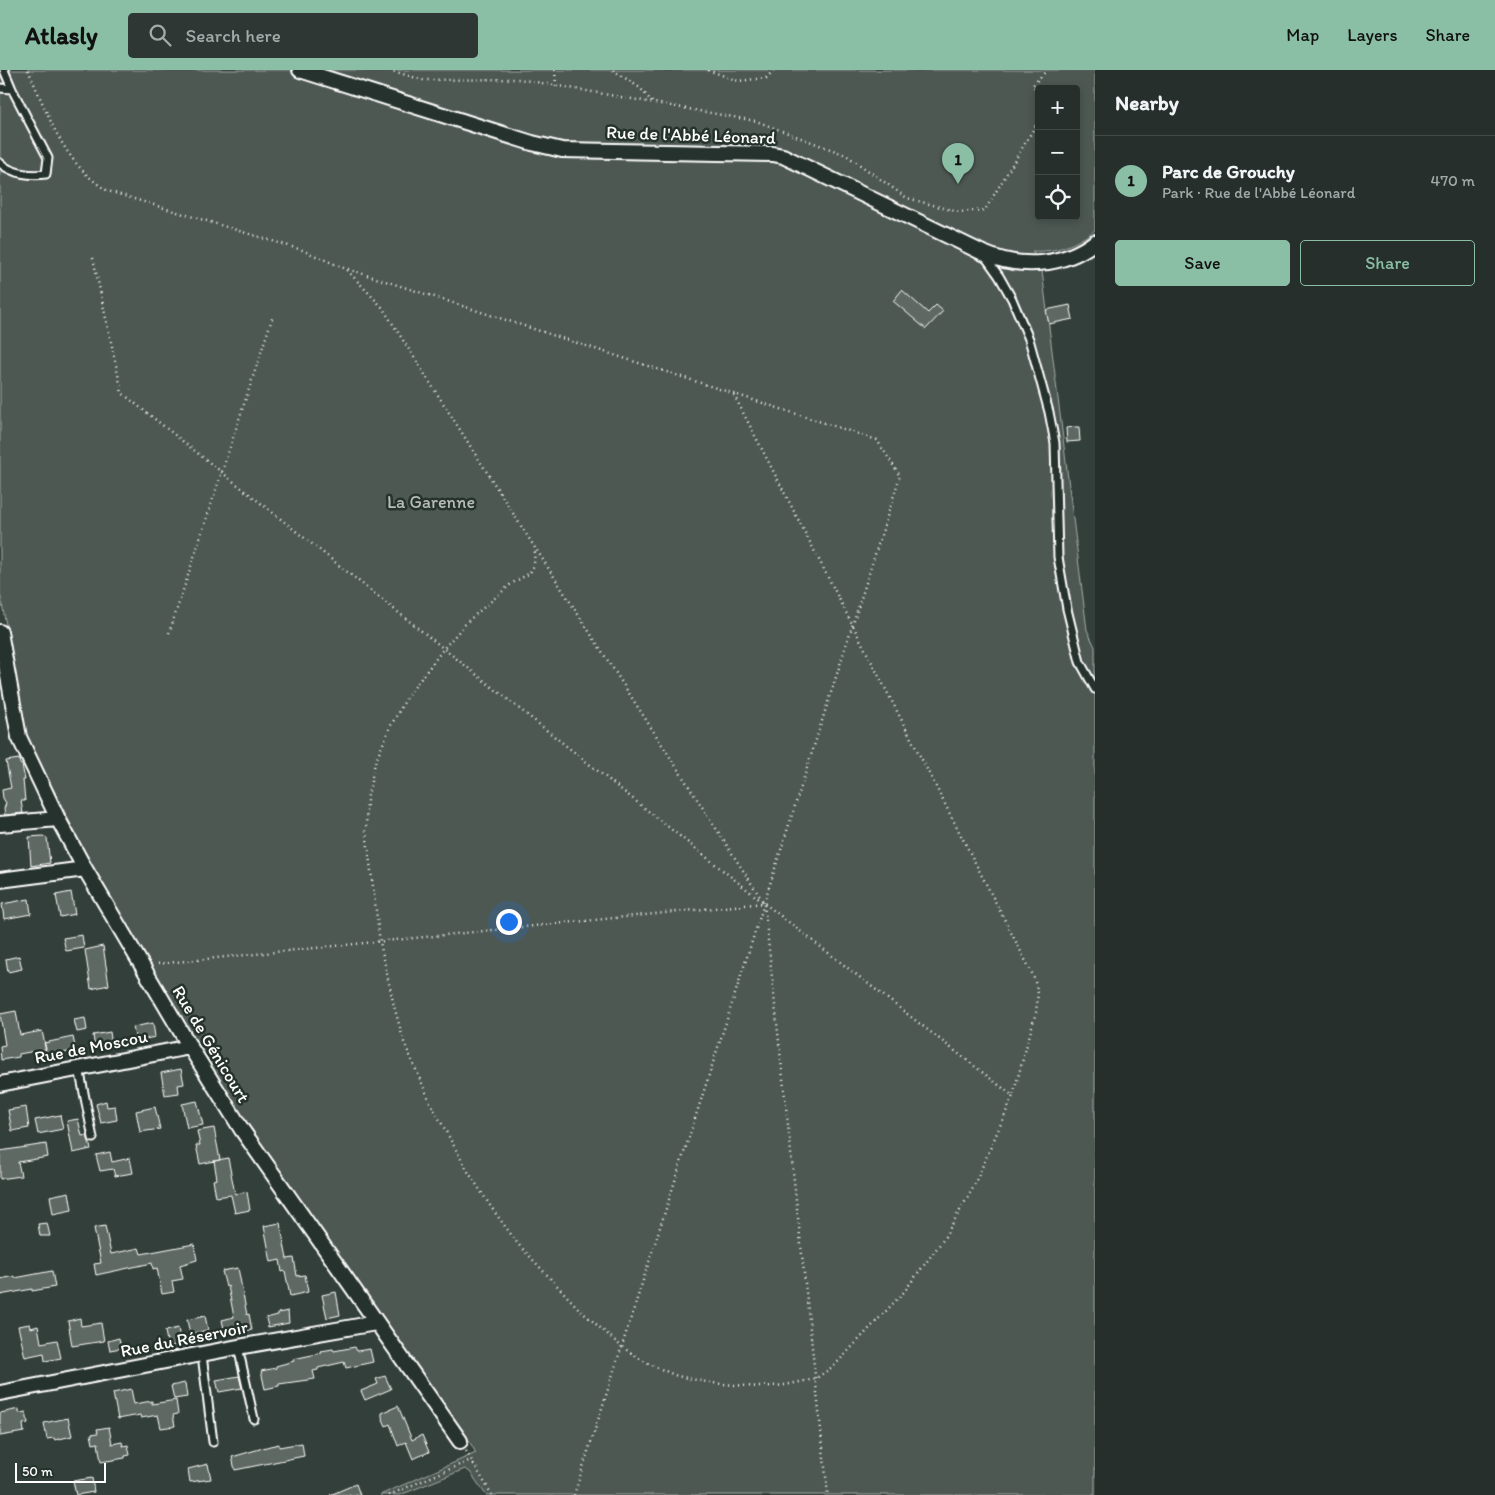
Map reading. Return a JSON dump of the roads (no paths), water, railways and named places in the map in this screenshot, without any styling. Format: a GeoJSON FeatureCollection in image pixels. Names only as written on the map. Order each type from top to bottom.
{"type":"FeatureCollection","features":[{"type":"Feature","properties":{"kind":"street","name":"Rue de l'Abbé Léonard"},"geometry":{"type":"LineString","coordinates":[[300,70],[554,148],[773,154],[784,156],[982,253],[1008,262],[1041,263],[1056,261],[1072,256],[1095,242]]}},
{"type":"Feature","properties":{"kind":"street","name":"Rue de Génicourt"},"geometry":{"type":"LineString","coordinates":[[0,632],[19,737],[58,819],[85,869],[190,1047],[242,1130],[376,1324],[460,1441]]}},
{"type":"Feature","properties":{"kind":"street"},"geometry":{"type":"LineString","coordinates":[[0,824],[58,819]]}},
{"type":"Feature","properties":{"kind":"street"},"geometry":{"type":"LineString","coordinates":[[0,880],[85,869]]}},
{"type":"Feature","properties":{"kind":"street","name":"Rue de Moscou"},"geometry":{"type":"LineString","coordinates":[[0,1084],[190,1047]]}},
{"type":"Feature","properties":{"kind":"street","name":"Rue du Réservoir"},"geometry":{"type":"LineString","coordinates":[[0,1393],[238,1347],[376,1324]]}},
{"type":"Feature","properties":{"kind":"lane"},"geometry":{"type":"LineString","coordinates":[[0,163],[7,169],[33,176],[46,174],[48,158],[4,70]]}},
{"type":"Feature","properties":{"kind":"lane"},"geometry":{"type":"LineString","coordinates":[[0,88],[12,89]]}},
{"type":"Feature","properties":{"kind":"lane"},"geometry":{"type":"LineString","coordinates":[[982,253],[1004,284],[1028,338],[1049,412],[1055,443],[1058,557],[1067,609],[1080,662],[1095,689]]}},
{"type":"Feature","properties":{"kind":"lane"},"geometry":{"type":"LineString","coordinates":[[79,1068],[93,1138]]}},
{"type":"Feature","properties":{"kind":"lane"},"geometry":{"type":"LineString","coordinates":[[238,1347],[254,1420]]}},
{"type":"Feature","properties":{"kind":"lane"},"geometry":{"type":"LineString","coordinates":[[202,1355],[213,1442]]}},
{"type":"Feature","properties":{"kind":"place","name":"Parc de Grouchy"},"geometry":{"type":"Point","coordinates":[958,184]}},
{"type":"Feature","properties":{"kind":"park label","name":"La Garenne"},"geometry":{"type":"Point","coordinates":[431,502]}}]}
